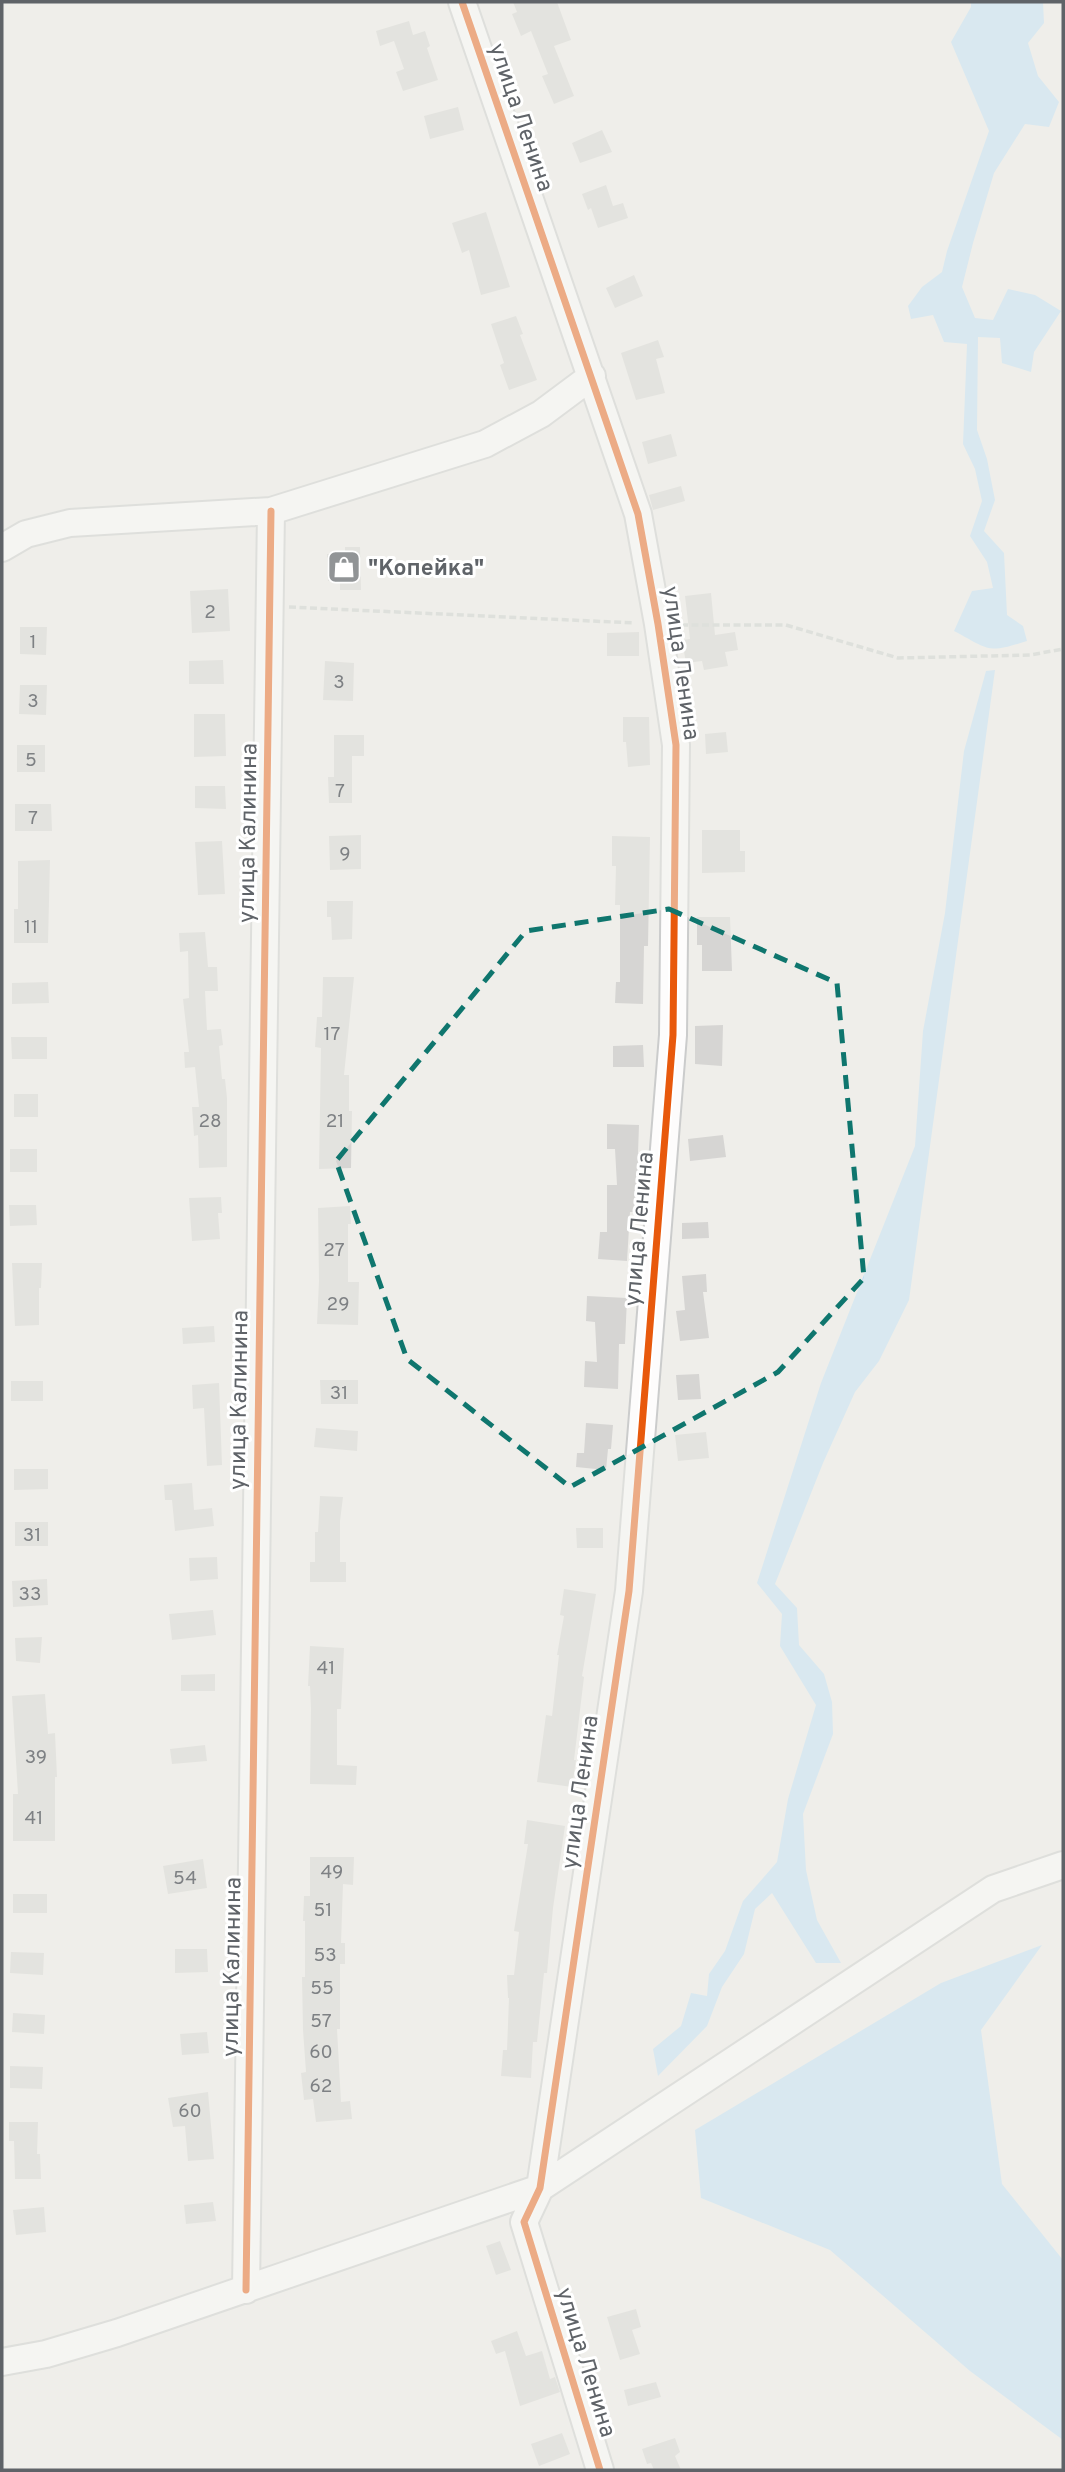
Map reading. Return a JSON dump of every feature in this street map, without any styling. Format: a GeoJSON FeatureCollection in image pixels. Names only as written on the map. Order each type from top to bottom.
{"type":"FeatureCollection","features":[{"type":"Feature","properties":{"kind":"street","name":"улица Ленина"},"geometry":{"type":"LineString","coordinates":[[462,2],[638,514],[676,745],[673,1035],[629,1591],[540,2188],[524,2222],[600,2470]]}},
{"type":"Feature","properties":{"kind":"street"},"geometry":{"type":"LineString","coordinates":[[2,548],[26,534],[69,523],[271,511],[485,444],[541,414],[592,376]]}},
{"type":"Feature","properties":{"kind":"street","name":"улица Калинина"},"geometry":{"type":"LineString","coordinates":[[246,2290],[271,511]]}},
{"type":"Feature","properties":{"kind":"street"},"geometry":{"type":"LineString","coordinates":[[2,2362],[46,2354],[94,2340],[540,2188],[993,1889],[1063,1865]]}},
{"type":"Feature","properties":{"kind":"highlighted area"},"geometry":{"type":"Polygon","coordinates":[[[669,909],[837,983],[864,1278],[778,1372],[570,1487],[407,1359],[336,1161],[526,931],[669,909]]]}},
{"type":"Feature","properties":{"kind":"water"},"geometry":{"type":"Polygon","coordinates":[[[971,2],[1043,2],[1044,23],[1028,43],[1038,76],[1059,102],[1049,127],[1025,124],[994,173],[962,287],[975,318],[993,320],[1008,289],[1035,295],[1061,311],[1034,352],[1031,372],[1002,363],[1000,338],[978,337],[977,430],[987,459],[995,500],[984,531],[1004,553],[1007,615],[1023,626],[1027,641],[996,649],[982,646],[954,631],[972,591],[993,588],[987,562],[970,536],[982,501],[975,469],[963,444],[967,344],[944,342],[933,315],[911,319],[908,306],[922,287],[942,272],[989,131],[951,42],[971,7],[971,2]]]}},
{"type":"Feature","properties":{"kind":"water"},"geometry":{"type":"Polygon","coordinates":[[[995,670],[909,1300],[879,1361],[855,1392],[823,1463],[775,1584],[797,1608],[799,1645],[824,1674],[832,1702],[833,1734],[803,1814],[806,1870],[817,1920],[841,1963],[816,1963],[772,1893],[755,1909],[744,1954],[722,1987],[707,2026],[658,2076],[653,2049],[681,2026],[691,1993],[707,1996],[709,1974],[725,1951],[743,1901],[777,1862],[788,1799],[816,1705],[780,1646],[782,1614],[757,1583],[821,1383],[915,1146],[923,1031],[945,913],[964,751],[986,671],[995,670]]]}},
{"type":"Feature","properties":{"kind":"water"},"geometry":{"type":"Polygon","coordinates":[[[1042,1945],[981,2030],[1002,2184],[1063,2260],[1063,2440],[970,2371],[830,2250],[701,2198],[695,2130],[941,1983],[1042,1945]]]}},
{"type":"Feature","properties":{"kind":"building"},"geometry":{"type":"Polygon","coordinates":[[[513,2],[557,2],[571,40],[554,46],[574,96],[554,104],[542,76],[548,74],[531,31],[521,36],[512,14],[517,12],[513,2]]]}},
{"type":"Feature","properties":{"kind":"building"},"geometry":{"type":"Polygon","coordinates":[[[409,21],[413,35],[425,31],[430,46],[427,48],[438,80],[403,91],[396,72],[404,69],[394,41],[380,46],[376,31],[409,21]]]}},
{"type":"Feature","properties":{"kind":"building"},"geometry":{"type":"Polygon","coordinates":[[[458,107],[464,130],[430,139],[424,116],[458,107]]]}},
{"type":"Feature","properties":{"kind":"building"},"geometry":{"type":"Polygon","coordinates":[[[602,130],[612,152],[580,163],[572,143],[602,130]]]}},
{"type":"Feature","properties":{"kind":"building"},"geometry":{"type":"Polygon","coordinates":[[[606,185],[613,206],[623,203],[628,218],[598,228],[591,208],[588,210],[582,194],[606,185]]]}},
{"type":"Feature","properties":{"kind":"building"},"geometry":{"type":"Polygon","coordinates":[[[486,212],[510,287],[481,295],[469,250],[462,253],[452,223],[486,212]]]}},
{"type":"Feature","properties":{"kind":"building"},"geometry":{"type":"Polygon","coordinates":[[[634,275],[643,296],[615,308],[606,288],[634,275]]]}},
{"type":"Feature","properties":{"kind":"building"},"geometry":{"type":"Polygon","coordinates":[[[516,316],[523,334],[520,335],[537,380],[509,390],[500,365],[504,363],[491,324],[516,316]]]}},
{"type":"Feature","properties":{"kind":"building"},"geometry":{"type":"Polygon","coordinates":[[[658,340],[664,357],[656,359],[665,393],[636,400],[621,353],[658,340]]]}},
{"type":"Feature","properties":{"kind":"building"},"geometry":{"type":"Polygon","coordinates":[[[671,434],[677,456],[648,464],[642,442],[671,434]]]}},
{"type":"Feature","properties":{"kind":"building"},"geometry":{"type":"Polygon","coordinates":[[[681,486],[685,501],[653,510],[649,495],[681,486]]]}},
{"type":"Feature","properties":{"kind":"building","name":"\"Копейка\""},"geometry":{"type":"Polygon","coordinates":[[[345,547],[360,547],[361,590],[340,590],[340,581],[328,581],[327,554],[345,554],[345,547]]]}},
{"type":"Feature","properties":{"kind":"building"},"geometry":{"type":"Polygon","coordinates":[[[228,589],[230,631],[192,633],[190,591],[228,589]]]}},
{"type":"Feature","properties":{"kind":"building"},"geometry":{"type":"Polygon","coordinates":[[[711,593],[715,635],[735,632],[738,650],[725,652],[728,666],[704,670],[702,661],[686,663],[682,640],[690,639],[685,596],[711,593]]]}},
{"type":"Feature","properties":{"kind":"building"},"geometry":{"type":"Polygon","coordinates":[[[20,627],[47,627],[46,655],[20,654],[20,627]]]}},
{"type":"Feature","properties":{"kind":"building"},"geometry":{"type":"Polygon","coordinates":[[[639,632],[639,656],[607,656],[607,633],[639,632]]]}},
{"type":"Feature","properties":{"kind":"building"},"geometry":{"type":"Polygon","coordinates":[[[223,660],[224,684],[189,684],[189,661],[223,660]]]}},
{"type":"Feature","properties":{"kind":"building"},"geometry":{"type":"Polygon","coordinates":[[[325,661],[354,663],[353,701],[323,700],[325,661]]]}},
{"type":"Feature","properties":{"kind":"building"},"geometry":{"type":"Polygon","coordinates":[[[20,685],[47,685],[46,715],[19,714],[20,685]]]}},
{"type":"Feature","properties":{"kind":"building"},"geometry":{"type":"Polygon","coordinates":[[[194,714],[225,714],[226,756],[194,757],[194,714]]]}},
{"type":"Feature","properties":{"kind":"building"},"geometry":{"type":"Polygon","coordinates":[[[623,717],[649,717],[650,765],[628,767],[626,742],[623,742],[623,717]]]}},
{"type":"Feature","properties":{"kind":"building"},"geometry":{"type":"Polygon","coordinates":[[[726,732],[728,752],[706,754],[705,734],[726,732]]]}},
{"type":"Feature","properties":{"kind":"building"},"geometry":{"type":"Polygon","coordinates":[[[334,735],[364,735],[364,756],[352,756],[352,803],[329,803],[328,777],[334,777],[334,735]]]}},
{"type":"Feature","properties":{"kind":"building"},"geometry":{"type":"Polygon","coordinates":[[[17,745],[45,745],[45,772],[17,772],[17,745]]]}},
{"type":"Feature","properties":{"kind":"building"},"geometry":{"type":"Polygon","coordinates":[[[195,786],[225,786],[226,809],[195,808],[195,786]]]}},
{"type":"Feature","properties":{"kind":"building"},"geometry":{"type":"Polygon","coordinates":[[[15,804],[51,804],[52,831],[15,831],[15,804]]]}},
{"type":"Feature","properties":{"kind":"building"},"geometry":{"type":"Polygon","coordinates":[[[702,830],[740,830],[740,851],[745,851],[745,872],[702,873],[702,830]]]}},
{"type":"Feature","properties":{"kind":"building"},"geometry":{"type":"Polygon","coordinates":[[[361,835],[361,869],[330,870],[329,836],[361,835]]]}},
{"type":"Feature","properties":{"kind":"building"},"geometry":{"type":"Polygon","coordinates":[[[612,836],[650,837],[648,946],[644,946],[643,1004],[615,1003],[616,982],[620,982],[620,905],[615,905],[616,866],[612,866],[612,836]]]}},
{"type":"Feature","properties":{"kind":"building"},"geometry":{"type":"Polygon","coordinates":[[[222,841],[225,894],[198,895],[195,842],[222,841]]]}},
{"type":"Feature","properties":{"kind":"building"},"geometry":{"type":"Polygon","coordinates":[[[50,860],[48,943],[14,943],[14,909],[18,909],[18,861],[50,860]]]}},
{"type":"Feature","properties":{"kind":"building"},"geometry":{"type":"Polygon","coordinates":[[[327,901],[353,901],[352,939],[332,940],[327,901]]]}},
{"type":"Feature","properties":{"kind":"building"},"geometry":{"type":"Polygon","coordinates":[[[697,917],[730,917],[732,971],[702,971],[702,945],[697,945],[697,917]]]}},
{"type":"Feature","properties":{"kind":"building"},"geometry":{"type":"Polygon","coordinates":[[[205,932],[208,967],[217,967],[218,991],[205,991],[207,1030],[221,1029],[223,1045],[219,1046],[227,1098],[227,1167],[199,1168],[198,1135],[194,1136],[192,1107],[199,1107],[195,1067],[185,1068],[184,1052],[189,1052],[183,999],[189,998],[188,951],[180,952],[179,933],[205,932]]]}},
{"type":"Feature","properties":{"kind":"building"},"geometry":{"type":"Polygon","coordinates":[[[323,977],[354,977],[344,1075],[349,1075],[349,1111],[352,1111],[351,1168],[319,1169],[321,1048],[315,1047],[317,1017],[322,1017],[323,977]]]}},
{"type":"Feature","properties":{"kind":"building"},"geometry":{"type":"Polygon","coordinates":[[[48,982],[49,1003],[12,1004],[12,983],[48,982]]]}},
{"type":"Feature","properties":{"kind":"building"},"geometry":{"type":"Polygon","coordinates":[[[723,1025],[722,1066],[695,1064],[695,1026],[723,1025]]]}},
{"type":"Feature","properties":{"kind":"building"},"geometry":{"type":"Polygon","coordinates":[[[11,1037],[47,1037],[47,1059],[12,1059],[11,1037]]]}},
{"type":"Feature","properties":{"kind":"building"},"geometry":{"type":"Polygon","coordinates":[[[643,1045],[644,1067],[613,1067],[613,1046],[643,1045]]]}},
{"type":"Feature","properties":{"kind":"building"},"geometry":{"type":"Polygon","coordinates":[[[14,1094],[38,1094],[38,1117],[14,1117],[14,1094]]]}},
{"type":"Feature","properties":{"kind":"building"},"geometry":{"type":"Polygon","coordinates":[[[607,1124],[639,1125],[638,1153],[642,1153],[643,1175],[639,1175],[639,1212],[630,1212],[627,1261],[598,1259],[600,1232],[607,1232],[607,1185],[617,1185],[615,1149],[607,1149],[607,1124]]]}},
{"type":"Feature","properties":{"kind":"building"},"geometry":{"type":"Polygon","coordinates":[[[723,1135],[726,1157],[690,1161],[688,1139],[723,1135]]]}},
{"type":"Feature","properties":{"kind":"building"},"geometry":{"type":"Polygon","coordinates":[[[10,1149],[37,1149],[37,1172],[10,1172],[10,1149]]]}},
{"type":"Feature","properties":{"kind":"building"},"geometry":{"type":"Polygon","coordinates":[[[221,1197],[222,1213],[218,1213],[220,1239],[192,1241],[189,1198],[221,1197]]]}},
{"type":"Feature","properties":{"kind":"building"},"geometry":{"type":"Polygon","coordinates":[[[9,1205],[36,1205],[37,1225],[10,1226],[9,1205]]]}},
{"type":"Feature","properties":{"kind":"building"},"geometry":{"type":"Polygon","coordinates":[[[350,1206],[348,1282],[359,1282],[358,1325],[317,1324],[318,1208],[350,1206]]]}},
{"type":"Feature","properties":{"kind":"building"},"geometry":{"type":"Polygon","coordinates":[[[708,1222],[709,1238],[682,1239],[682,1223],[708,1222]]]}},
{"type":"Feature","properties":{"kind":"building"},"geometry":{"type":"Polygon","coordinates":[[[12,1263],[42,1263],[39,1325],[15,1326],[12,1263]]]}},
{"type":"Feature","properties":{"kind":"building"},"geometry":{"type":"Polygon","coordinates":[[[706,1274],[707,1292],[703,1292],[709,1338],[680,1341],[676,1311],[685,1310],[682,1276],[706,1274]]]}},
{"type":"Feature","properties":{"kind":"building"},"geometry":{"type":"Polygon","coordinates":[[[587,1296],[627,1298],[625,1344],[619,1344],[618,1389],[584,1387],[585,1361],[597,1362],[595,1322],[586,1321],[587,1296]]]}},
{"type":"Feature","properties":{"kind":"building"},"geometry":{"type":"Polygon","coordinates":[[[214,1326],[215,1342],[183,1344],[182,1328],[214,1326]]]}},
{"type":"Feature","properties":{"kind":"building"},"geometry":{"type":"Polygon","coordinates":[[[699,1374],[701,1399],[678,1400],[676,1375],[699,1374]]]}},
{"type":"Feature","properties":{"kind":"building"},"geometry":{"type":"Polygon","coordinates":[[[320,1380],[358,1380],[358,1404],[321,1404],[320,1380]]]}},
{"type":"Feature","properties":{"kind":"building"},"geometry":{"type":"Polygon","coordinates":[[[11,1381],[43,1381],[43,1401],[11,1401],[11,1381]]]}},
{"type":"Feature","properties":{"kind":"building"},"geometry":{"type":"Polygon","coordinates":[[[219,1383],[222,1465],[207,1466],[204,1408],[193,1409],[192,1385],[219,1383]]]}},
{"type":"Feature","properties":{"kind":"building"},"geometry":{"type":"Polygon","coordinates":[[[586,1423],[613,1425],[606,1470],[576,1467],[577,1453],[584,1453],[586,1423]]]}},
{"type":"Feature","properties":{"kind":"building"},"geometry":{"type":"Polygon","coordinates":[[[316,1428],[358,1431],[357,1451],[314,1447],[316,1428]]]}},
{"type":"Feature","properties":{"kind":"building"},"geometry":{"type":"Polygon","coordinates":[[[706,1432],[709,1458],[678,1461],[675,1435],[706,1432]]]}},
{"type":"Feature","properties":{"kind":"building"},"geometry":{"type":"Polygon","coordinates":[[[14,1469],[48,1469],[48,1489],[14,1490],[14,1469]]]}},
{"type":"Feature","properties":{"kind":"building"},"geometry":{"type":"Polygon","coordinates":[[[192,1483],[194,1510],[212,1508],[214,1526],[175,1531],[172,1500],[165,1500],[164,1485],[192,1483]]]}},
{"type":"Feature","properties":{"kind":"building"},"geometry":{"type":"Polygon","coordinates":[[[320,1496],[343,1497],[340,1562],[346,1562],[346,1582],[310,1582],[310,1562],[315,1562],[315,1532],[318,1532],[320,1496]]]}},
{"type":"Feature","properties":{"kind":"building"},"geometry":{"type":"Polygon","coordinates":[[[15,1522],[48,1522],[48,1546],[15,1546],[15,1522]]]}},
{"type":"Feature","properties":{"kind":"building"},"geometry":{"type":"Polygon","coordinates":[[[576,1528],[603,1528],[603,1548],[577,1548],[576,1528]]]}},
{"type":"Feature","properties":{"kind":"building"},"geometry":{"type":"Polygon","coordinates":[[[217,1557],[218,1579],[190,1581],[189,1558],[217,1557]]]}},
{"type":"Feature","properties":{"kind":"building"},"geometry":{"type":"Polygon","coordinates":[[[47,1579],[48,1605],[13,1607],[12,1581],[47,1579]]]}},
{"type":"Feature","properties":{"kind":"building"},"geometry":{"type":"Polygon","coordinates":[[[564,1589],[596,1594],[582,1676],[572,1787],[537,1782],[546,1715],[552,1716],[557,1655],[564,1616],[560,1615],[564,1589]]]}},
{"type":"Feature","properties":{"kind":"building"},"geometry":{"type":"Polygon","coordinates":[[[213,1610],[216,1635],[172,1640],[169,1614],[213,1610]]]}},
{"type":"Feature","properties":{"kind":"building"},"geometry":{"type":"Polygon","coordinates":[[[42,1637],[40,1663],[16,1661],[15,1638],[42,1637]]]}},
{"type":"Feature","properties":{"kind":"building"},"geometry":{"type":"Polygon","coordinates":[[[310,1646],[344,1648],[341,1709],[337,1709],[337,1765],[357,1766],[356,1785],[310,1784],[310,1646]]]}},
{"type":"Feature","properties":{"kind":"building"},"geometry":{"type":"Polygon","coordinates":[[[215,1674],[215,1691],[181,1691],[181,1675],[215,1674]]]}},
{"type":"Feature","properties":{"kind":"building"},"geometry":{"type":"Polygon","coordinates":[[[45,1694],[48,1734],[55,1733],[55,1841],[13,1841],[13,1794],[18,1794],[12,1696],[45,1694]]]}},
{"type":"Feature","properties":{"kind":"building"},"geometry":{"type":"Polygon","coordinates":[[[205,1745],[207,1761],[172,1764],[170,1749],[205,1745]]]}},
{"type":"Feature","properties":{"kind":"building"},"geometry":{"type":"Polygon","coordinates":[[[527,1820],[565,1826],[537,2042],[533,2042],[531,2078],[501,2076],[503,2050],[507,2050],[507,1975],[514,1975],[519,1932],[514,1931],[528,1844],[524,1844],[527,1820]]]}},
{"type":"Feature","properties":{"kind":"building"},"geometry":{"type":"Polygon","coordinates":[[[310,1857],[354,1857],[353,1885],[343,1884],[341,1943],[345,1943],[345,1964],[340,1964],[340,2029],[337,2029],[341,2102],[350,2101],[352,2119],[316,2122],[313,2099],[304,2100],[301,2073],[306,2072],[303,2030],[303,1921],[304,1896],[310,1896],[310,1857]]]}},
{"type":"Feature","properties":{"kind":"building"},"geometry":{"type":"Polygon","coordinates":[[[203,1859],[207,1888],[168,1894],[163,1866],[203,1859]]]}},
{"type":"Feature","properties":{"kind":"building"},"geometry":{"type":"Polygon","coordinates":[[[13,1894],[47,1894],[47,1913],[13,1913],[13,1894]]]}},
{"type":"Feature","properties":{"kind":"building"},"geometry":{"type":"Polygon","coordinates":[[[175,1949],[207,1949],[208,1972],[175,1973],[175,1949]]]}},
{"type":"Feature","properties":{"kind":"building"},"geometry":{"type":"Polygon","coordinates":[[[11,1952],[44,1953],[43,1975],[10,1973],[11,1952]]]}},
{"type":"Feature","properties":{"kind":"building"},"geometry":{"type":"Polygon","coordinates":[[[13,2013],[45,2015],[44,2034],[12,2032],[13,2013]]]}},
{"type":"Feature","properties":{"kind":"building"},"geometry":{"type":"Polygon","coordinates":[[[207,2032],[209,2053],[182,2055],[180,2034],[207,2032]]]}},
{"type":"Feature","properties":{"kind":"building"},"geometry":{"type":"Polygon","coordinates":[[[10,2066],[43,2067],[42,2089],[10,2088],[10,2066]]]}},
{"type":"Feature","properties":{"kind":"building"},"geometry":{"type":"Polygon","coordinates":[[[208,2092],[214,2159],[188,2161],[185,2126],[173,2127],[168,2098],[208,2092]]]}},
{"type":"Feature","properties":{"kind":"building"},"geometry":{"type":"Polygon","coordinates":[[[9,2122],[38,2122],[37,2154],[40,2154],[41,2179],[15,2179],[14,2141],[9,2141],[9,2122]]]}},
{"type":"Feature","properties":{"kind":"building"},"geometry":{"type":"Polygon","coordinates":[[[213,2202],[216,2221],[186,2224],[184,2205],[213,2202]]]}},
{"type":"Feature","properties":{"kind":"building"},"geometry":{"type":"Polygon","coordinates":[[[44,2207],[46,2232],[16,2235],[13,2210],[44,2207]]]}},
{"type":"Feature","properties":{"kind":"building"},"geometry":{"type":"Polygon","coordinates":[[[500,2241],[511,2270],[496,2275],[486,2246],[500,2241]]]}},
{"type":"Feature","properties":{"kind":"building"},"geometry":{"type":"Polygon","coordinates":[[[636,2309],[641,2327],[632,2330],[640,2354],[620,2360],[607,2317],[636,2309]]]}},
{"type":"Feature","properties":{"kind":"building"},"geometry":{"type":"Polygon","coordinates":[[[517,2331],[526,2356],[542,2351],[550,2379],[555,2377],[560,2392],[520,2406],[505,2351],[496,2354],[491,2341],[517,2331]]]}},
{"type":"Feature","properties":{"kind":"building"},"geometry":{"type":"Polygon","coordinates":[[[656,2382],[661,2397],[628,2406],[624,2390],[656,2382]]]}},
{"type":"Feature","properties":{"kind":"building"},"geometry":{"type":"Polygon","coordinates":[[[562,2433],[570,2454],[539,2466],[531,2444],[562,2433]]]}},
{"type":"Feature","properties":{"kind":"building"},"geometry":{"type":"Polygon","coordinates":[[[675,2438],[680,2452],[675,2456],[681,2470],[654,2470],[651,2463],[647,2464],[642,2449],[675,2438]]]}},
{"type":"Feature","properties":{"kind":"cycle path"},"geometry":{"type":"LineString","coordinates":[[462,2],[638,514],[676,745],[673,1035],[629,1591],[540,2188],[524,2222],[600,2470]]}},
{"type":"Feature","properties":{"kind":"cycle path"},"geometry":{"type":"LineString","coordinates":[[246,2290],[271,511]]}},
{"type":"Feature","properties":{"kind":"place","name":"\"Копейка\""},"geometry":{"type":"Point","coordinates":[344,567]}}]}
